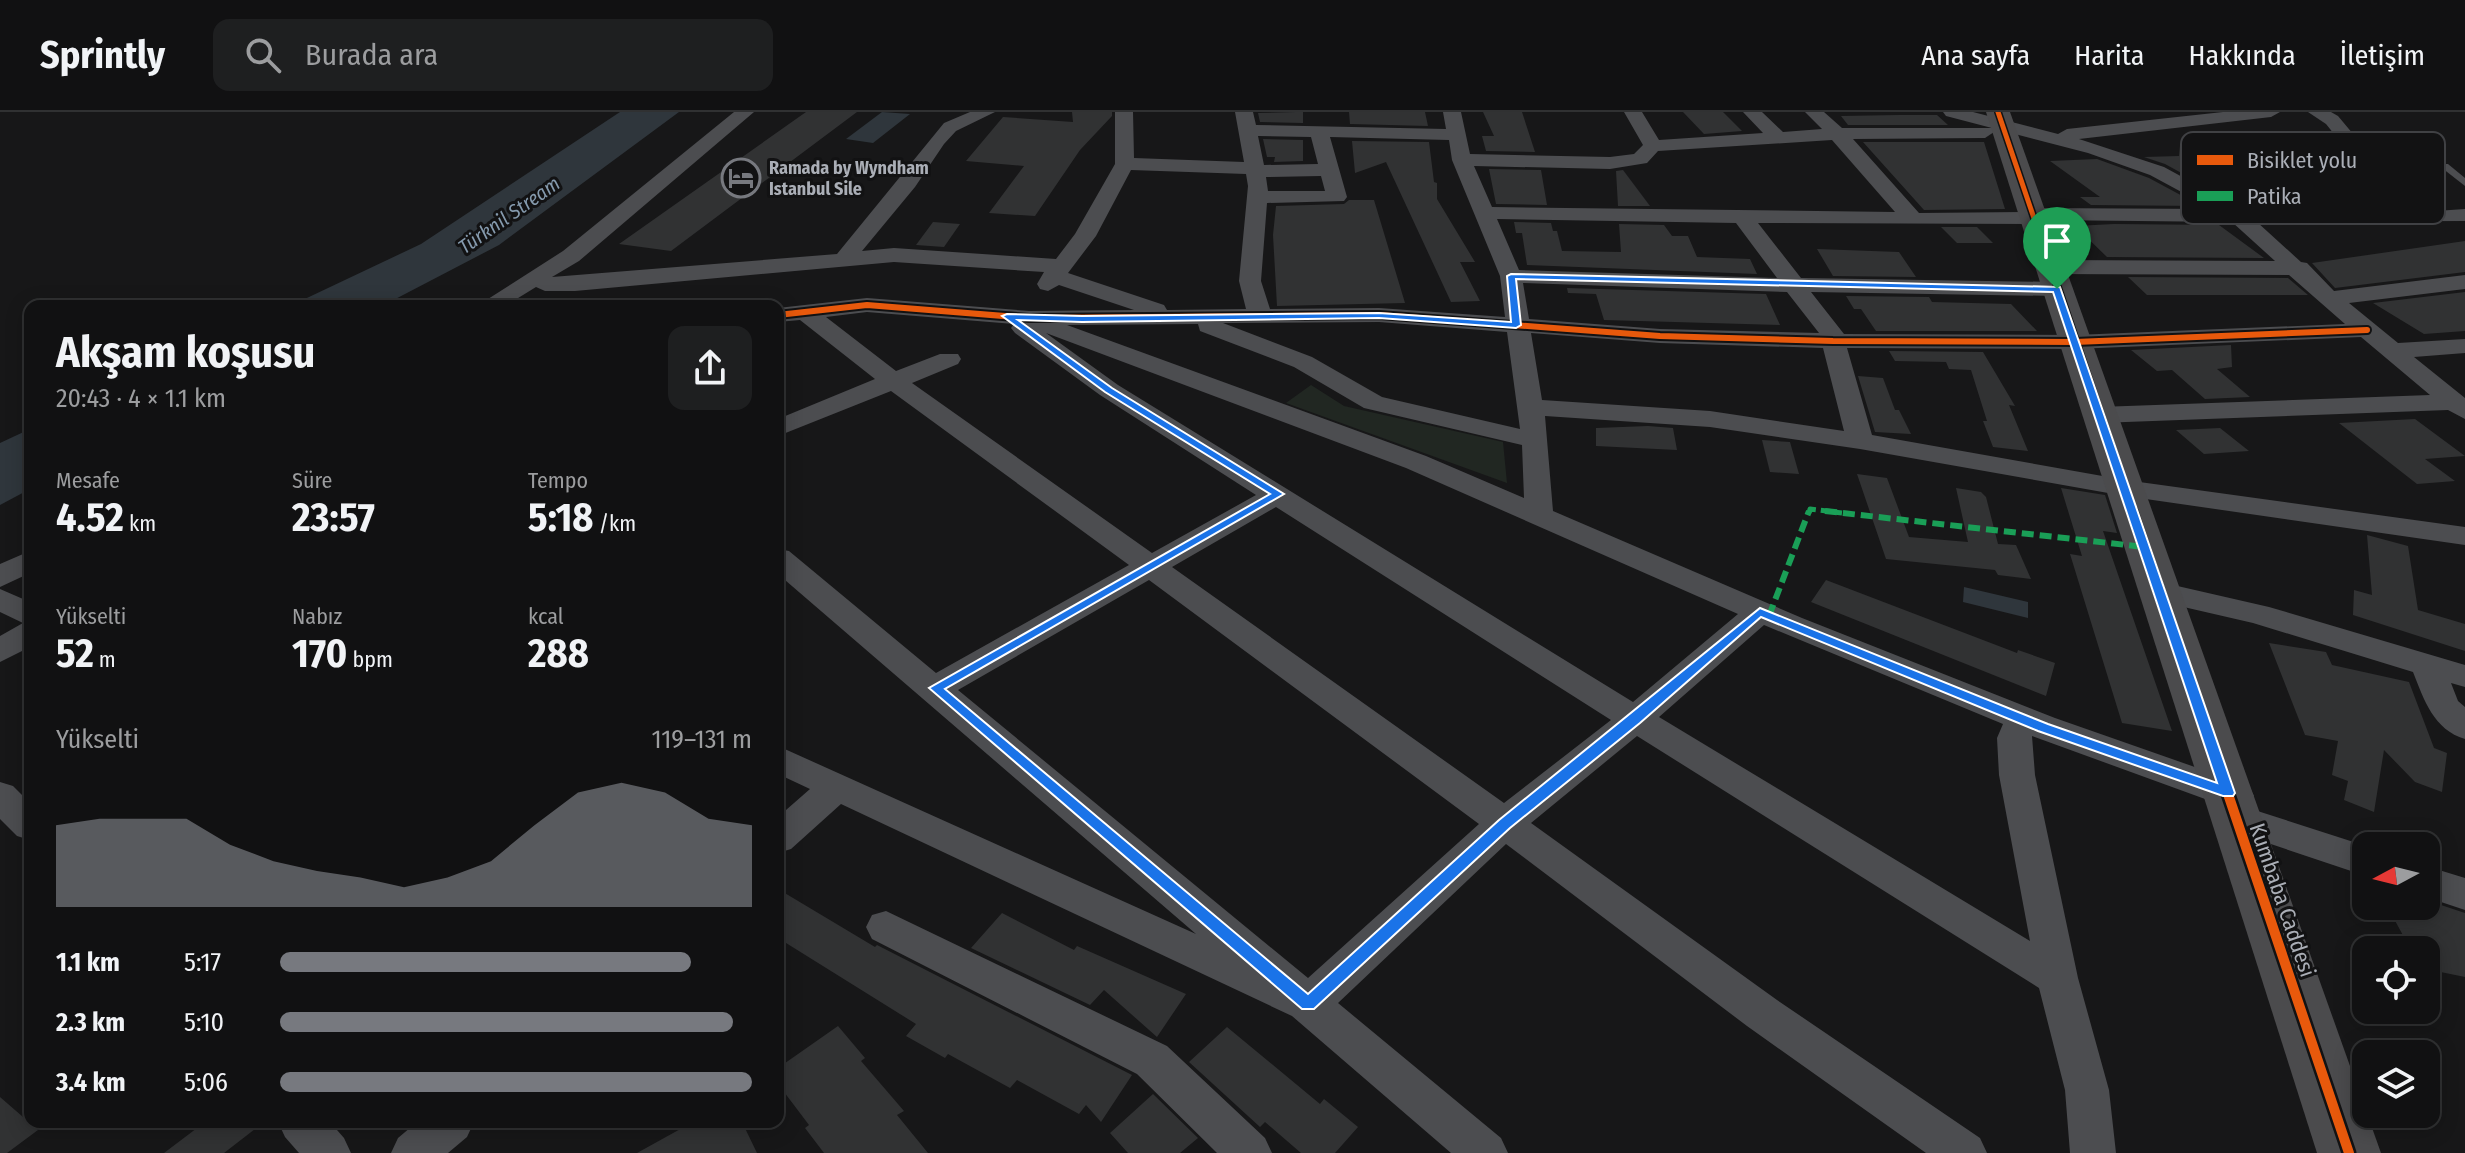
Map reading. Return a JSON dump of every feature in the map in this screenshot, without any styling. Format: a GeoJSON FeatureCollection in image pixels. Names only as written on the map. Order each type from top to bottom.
{"type":"FeatureCollection","features":[{"type":"Feature","properties":{"kind":"street"},"geometry":{"type":"LineString","coordinates":[[501,300],[551,274],[745,112]]}},
{"type":"Feature","properties":{"kind":"street"},"geometry":{"type":"LineString","coordinates":[[845,258],[908,183],[937,140],[950,127],[986,112]]}},
{"type":"Feature","properties":{"kind":"street"},"geometry":{"type":"LineString","coordinates":[[1018,317],[1085,236],[1125,164],[1124,112]]}},
{"type":"Feature","properties":{"kind":"street"},"geometry":{"type":"LineString","coordinates":[[1452,112],[1462,160],[1511,276],[1535,440],[1539,514]]}},
{"type":"Feature","properties":{"kind":"street"},"geometry":{"type":"LineString","coordinates":[[1633,112],[1653,146]]}},
{"type":"Feature","properties":{"kind":"street"},"geometry":{"type":"LineString","coordinates":[[1752,112],[1780,140]]}},
{"type":"Feature","properties":{"kind":"street"},"geometry":{"type":"LineString","coordinates":[[1814,112],[1875,175],[1893,201],[1914,219]]}},
{"type":"Feature","properties":{"kind":"street"},"geometry":{"type":"LineString","coordinates":[[1952,112],[2000,120],[2045,137],[2095,149],[2157,171],[2181,184]]}},
{"type":"Feature","properties":{"kind":"street"},"geometry":{"type":"LineString","coordinates":[[2045,137],[2271,112]]}},
{"type":"Feature","properties":{"kind":"street"},"geometry":{"type":"LineString","coordinates":[[2317,112],[2332,120],[2342,132]]}},
{"type":"Feature","properties":{"kind":"street"},"geometry":{"type":"LineString","coordinates":[[1462,160],[1610,163],[1640,159],[1653,146],[1838,134],[1997,132],[2000,120]]}},
{"type":"Feature","properties":{"kind":"street","name":"Kumbaba Caddesi"},"geometry":{"type":"LineString","coordinates":[[2000,120],[2349,1153]]}},
{"type":"Feature","properties":{"kind":"street"},"geometry":{"type":"LineString","coordinates":[[1242,322],[1250,281],[1257,197],[1256,169],[1246,121],[1319,132],[1456,135]]}},
{"type":"Feature","properties":{"kind":"street"},"geometry":{"type":"LineString","coordinates":[[1257,197],[1337,197],[1319,132]]}},
{"type":"Feature","properties":{"kind":"street"},"geometry":{"type":"LineString","coordinates":[[1125,164],[1330,170]]}},
{"type":"Feature","properties":{"kind":"street"},"geometry":{"type":"LineString","coordinates":[[1484,213],[1744,219],[2181,217]]}},
{"type":"Feature","properties":{"kind":"street"},"geometry":{"type":"LineString","coordinates":[[2445,216],[2465,215]]}},
{"type":"Feature","properties":{"kind":"street"},"geometry":{"type":"LineString","coordinates":[[1744,219],[1835,341],[1860,441]]}},
{"type":"Feature","properties":{"kind":"street"},"geometry":{"type":"LineString","coordinates":[[2247,224],[2299,268],[2329,299],[2458,406]]}},
{"type":"Feature","properties":{"kind":"street"},"geometry":{"type":"LineString","coordinates":[[551,274],[575,284],[894,255],[1056,271],[1181,318]]}},
{"type":"Feature","properties":{"kind":"street"},"geometry":{"type":"LineString","coordinates":[[763,267],[767,300]]}},
{"type":"Feature","properties":{"kind":"street"},"geometry":{"type":"LineString","coordinates":[[1511,276],[1794,285],[2299,268]]}},
{"type":"Feature","properties":{"kind":"street"},"geometry":{"type":"LineString","coordinates":[[536,300],[551,274]]}},
{"type":"Feature","properties":{"kind":"street"},"geometry":{"type":"LineString","coordinates":[[2329,299],[2465,282]]}},
{"type":"Feature","properties":{"kind":"street"},"geometry":{"type":"LineString","coordinates":[[784,314],[867,305],[1018,317],[1181,318],[1242,322],[1379,315],[1660,336],[1835,341],[2075,342],[2367,330]]}},
{"type":"Feature","properties":{"kind":"street"},"geometry":{"type":"LineString","coordinates":[[804,311],[893,381],[1351,710],[1762,1013],[1964,1153]]}},
{"type":"Feature","properties":{"kind":"street"},"geometry":{"type":"LineString","coordinates":[[1018,317],[1109,390],[2057,978]]}},
{"type":"Feature","properties":{"kind":"street"},"geometry":{"type":"LineString","coordinates":[[1018,317],[1416,462],[1760,612],[2231,802],[2352,855]]}},
{"type":"Feature","properties":{"kind":"street"},"geometry":{"type":"LineString","coordinates":[[1242,322],[1373,403],[1535,440]]}},
{"type":"Feature","properties":{"kind":"street"},"geometry":{"type":"LineString","coordinates":[[2393,351],[2465,346]]}},
{"type":"Feature","properties":{"kind":"street"},"geometry":{"type":"LineString","coordinates":[[784,426],[949,359]]}},
{"type":"Feature","properties":{"kind":"street"},"geometry":{"type":"LineString","coordinates":[[2099,415],[2458,406]]}},
{"type":"Feature","properties":{"kind":"street"},"geometry":{"type":"LineString","coordinates":[[1530,407],[1710,419],[1860,441],[2125,488],[2465,536]]}},
{"type":"Feature","properties":{"kind":"street"},"geometry":{"type":"LineString","coordinates":[[936,688],[1278,494]]}},
{"type":"Feature","properties":{"kind":"street"},"geometry":{"type":"LineString","coordinates":[[0,577],[24,563]]}},
{"type":"Feature","properties":{"kind":"street"},"geometry":{"type":"LineString","coordinates":[[784,563],[1485,1153]]}},
{"type":"Feature","properties":{"kind":"street"},"geometry":{"type":"LineString","coordinates":[[2160,592],[2258,614],[2465,676]]}},
{"type":"Feature","properties":{"kind":"street"},"geometry":{"type":"LineString","coordinates":[[0,599],[24,612]]}},
{"type":"Feature","properties":{"kind":"street"},"geometry":{"type":"LineString","coordinates":[[1308,1004],[1504,824],[1635,719],[1760,612]]}},
{"type":"Feature","properties":{"kind":"street"},"geometry":{"type":"LineString","coordinates":[[0,651],[24,636]]}},
{"type":"Feature","properties":{"kind":"street"},"geometry":{"type":"LineString","coordinates":[[2427,665],[2444,707],[2465,727]]}},
{"type":"Feature","properties":{"kind":"street"},"geometry":{"type":"LineString","coordinates":[[2023,719],[2014,738],[2017,775],[2057,978],[2087,1090],[2093,1153]]}},
{"type":"Feature","properties":{"kind":"street"},"geometry":{"type":"LineString","coordinates":[[784,762],[1308,1004]]}},
{"type":"Feature","properties":{"kind":"street"},"geometry":{"type":"LineString","coordinates":[[784,834],[836,787]]}},
{"type":"Feature","properties":{"kind":"street"},"geometry":{"type":"LineString","coordinates":[[0,796],[24,820]]}},
{"type":"Feature","properties":{"kind":"street"},"geometry":{"type":"LineString","coordinates":[[2440,886],[2465,894]]}},
{"type":"Feature","properties":{"kind":"street"},"geometry":{"type":"LineString","coordinates":[[886,927],[1152,1060],[1249,1153]]}},
{"type":"Feature","properties":{"kind":"street"},"geometry":{"type":"LineString","coordinates":[[306,1128],[328,1153]]}},
{"type":"Feature","properties":{"kind":"street"},"geometry":{"type":"LineString","coordinates":[[414,1153],[444,1128]]}},
{"type":"Feature","properties":{"kind":"lane"},"geometry":{"type":"LineString","coordinates":[[2445,166],[2465,183]]}},
{"type":"Feature","properties":{"kind":"shaded area"},"geometry":{"type":"Polygon","coordinates":[[[1311,385],[1344,406],[1503,442],[1507,483],[1286,403],[1311,385]]]}},
{"type":"Feature","properties":{"kind":"water","name":"Türknil Stream"},"geometry":{"type":"Polygon","coordinates":[[[620,112],[679,112],[499,245],[394,300],[303,300],[421,244],[620,112]]]}},
{"type":"Feature","properties":{"kind":"water"},"geometry":{"type":"Polygon","coordinates":[[[882,112],[910,114],[873,143],[846,139],[882,112]]]}},
{"type":"Feature","properties":{"kind":"water"},"geometry":{"type":"Polygon","coordinates":[[[24,432],[24,492],[0,505],[0,443],[24,432]]]}},
{"type":"Feature","properties":{"kind":"water"},"geometry":{"type":"Polygon","coordinates":[[[1964,587],[2028,602],[2028,618],[1963,602],[1964,587]]]}},
{"type":"Feature","properties":{"kind":"building","name":"Ramada by Wyndham Istanbul Sile"},"geometry":{"type":"Polygon","coordinates":[[[806,112],[857,112],[671,251],[619,244],[806,112]]]}},
{"type":"Feature","properties":{"kind":"building"},"geometry":{"type":"Polygon","coordinates":[[[1072,112],[1112,112],[1112,116],[1080,150],[1035,216],[989,213],[1024,166],[966,161],[1003,117],[1073,122],[1072,112]]]}},
{"type":"Feature","properties":{"kind":"building"},"geometry":{"type":"Polygon","coordinates":[[[1303,112],[1303,123],[1260,122],[1258,113],[1303,112]]]}},
{"type":"Feature","properties":{"kind":"building"},"geometry":{"type":"Polygon","coordinates":[[[1349,112],[1425,112],[1428,126],[1350,124],[1349,112]]]}},
{"type":"Feature","properties":{"kind":"building"},"geometry":{"type":"Polygon","coordinates":[[[1483,112],[1522,112],[1535,152],[1486,151],[1482,136],[1494,136],[1483,112]]]}},
{"type":"Feature","properties":{"kind":"building"},"geometry":{"type":"Polygon","coordinates":[[[1683,112],[1723,112],[1742,131],[1704,134],[1683,112]]]}},
{"type":"Feature","properties":{"kind":"building"},"geometry":{"type":"Polygon","coordinates":[[[1937,115],[1948,125],[1848,125],[1841,116],[1937,115]]]}},
{"type":"Feature","properties":{"kind":"building"},"geometry":{"type":"Polygon","coordinates":[[[1263,139],[1303,140],[1303,161],[1274,162],[1275,157],[1267,157],[1263,139]]]}},
{"type":"Feature","properties":{"kind":"building"},"geometry":{"type":"Polygon","coordinates":[[[1352,141],[1429,142],[1437,199],[1475,262],[1460,262],[1480,301],[1451,302],[1386,162],[1355,173],[1352,141]]]}},
{"type":"Feature","properties":{"kind":"building"},"geometry":{"type":"Polygon","coordinates":[[[1863,142],[1984,142],[2005,209],[1924,210],[1863,142]]]}},
{"type":"Feature","properties":{"kind":"building"},"geometry":{"type":"Polygon","coordinates":[[[2180,145],[2181,173],[2144,157],[2179,156],[2180,145]]]}},
{"type":"Feature","properties":{"kind":"building"},"geometry":{"type":"Polygon","coordinates":[[[2097,159],[2149,178],[2181,195],[2181,206],[2091,205],[2080,197],[2100,197],[2050,161],[2097,159]]]}},
{"type":"Feature","properties":{"kind":"building"},"geometry":{"type":"Polygon","coordinates":[[[1489,169],[1541,170],[1547,205],[1496,204],[1489,169]]]}},
{"type":"Feature","properties":{"kind":"building"},"geometry":{"type":"Polygon","coordinates":[[[1623,170],[1650,206],[1618,206],[1616,171],[1623,170]]]}},
{"type":"Feature","properties":{"kind":"building"},"geometry":{"type":"Polygon","coordinates":[[[1349,200],[1374,200],[1405,303],[1277,306],[1273,235],[1276,206],[1344,204],[1349,200]]]}},
{"type":"Feature","properties":{"kind":"building"},"geometry":{"type":"Polygon","coordinates":[[[933,222],[960,224],[944,247],[916,245],[933,222]]]}},
{"type":"Feature","properties":{"kind":"building"},"geometry":{"type":"Polygon","coordinates":[[[1514,222],[1551,223],[1553,231],[1557,231],[1562,251],[1621,252],[1619,224],[1664,225],[1672,236],[1688,236],[1697,257],[1750,259],[1757,274],[1527,265],[1522,233],[1516,233],[1514,222]]]}},
{"type":"Feature","properties":{"kind":"building"},"geometry":{"type":"Polygon","coordinates":[[[2219,225],[2264,258],[2107,257],[2075,226],[2219,225]]]}},
{"type":"Feature","properties":{"kind":"building"},"geometry":{"type":"Polygon","coordinates":[[[1941,227],[1977,227],[1993,243],[1957,243],[1941,227]]]}},
{"type":"Feature","properties":{"kind":"building"},"geometry":{"type":"Polygon","coordinates":[[[2465,241],[2465,272],[2335,288],[2312,263],[2465,241]]]}},
{"type":"Feature","properties":{"kind":"building"},"geometry":{"type":"Polygon","coordinates":[[[1817,249],[1899,252],[1916,277],[1833,276],[1817,249]]]}},
{"type":"Feature","properties":{"kind":"building"},"geometry":{"type":"Polygon","coordinates":[[[2128,277],[2288,278],[2308,295],[2147,295],[2128,277]]]}},
{"type":"Feature","properties":{"kind":"building"},"geometry":{"type":"Polygon","coordinates":[[[1567,288],[1766,294],[1780,325],[1604,320],[1596,294],[1568,293],[1567,288]]]}},
{"type":"Feature","properties":{"kind":"building"},"geometry":{"type":"Polygon","coordinates":[[[2465,292],[2465,331],[2424,334],[2373,303],[2465,292]]]}},
{"type":"Feature","properties":{"kind":"building"},"geometry":{"type":"Polygon","coordinates":[[[1846,296],[1929,297],[1932,302],[2011,304],[2037,331],[1876,331],[1861,309],[1854,309],[1846,296]]]}},
{"type":"Feature","properties":{"kind":"building"},"geometry":{"type":"Polygon","coordinates":[[[2231,345],[2232,367],[2217,369],[2250,397],[2205,399],[2172,370],[2157,371],[2131,350],[2231,345]]]}},
{"type":"Feature","properties":{"kind":"building"},"geometry":{"type":"Polygon","coordinates":[[[1889,351],[1983,352],[2015,406],[2009,405],[2028,451],[1993,447],[1983,421],[1987,421],[1971,370],[1949,369],[1946,362],[1895,361],[1889,351]]]}},
{"type":"Feature","properties":{"kind":"building"},"geometry":{"type":"Polygon","coordinates":[[[1858,376],[1883,378],[1895,410],[1899,410],[1911,434],[1875,432],[1858,376]]]}},
{"type":"Feature","properties":{"kind":"building"},"geometry":{"type":"Polygon","coordinates":[[[2415,419],[2465,456],[2425,459],[2455,481],[2417,484],[2339,423],[2415,419]]]}},
{"type":"Feature","properties":{"kind":"building"},"geometry":{"type":"Polygon","coordinates":[[[1596,428],[1673,428],[1677,450],[1596,446],[1596,428]]]}},
{"type":"Feature","properties":{"kind":"building"},"geometry":{"type":"Polygon","coordinates":[[[2220,428],[2249,451],[2204,454],[2176,430],[2220,428]]]}},
{"type":"Feature","properties":{"kind":"building"},"geometry":{"type":"Polygon","coordinates":[[[1762,440],[1790,442],[1799,474],[1770,472],[1762,440]]]}},
{"type":"Feature","properties":{"kind":"building"},"geometry":{"type":"Polygon","coordinates":[[[1857,474],[1887,478],[1909,537],[1968,542],[1956,488],[1981,492],[1986,497],[1998,544],[2016,545],[2031,579],[1998,575],[1995,570],[1886,559],[1857,474]]]}},
{"type":"Feature","properties":{"kind":"building"},"geometry":{"type":"Polygon","coordinates":[[[2061,488],[2105,495],[2117,533],[2103,531],[2172,731],[2122,723],[2070,554],[2082,556],[2061,488]]]}},
{"type":"Feature","properties":{"kind":"building"},"geometry":{"type":"Polygon","coordinates":[[[2367,535],[2408,546],[2418,610],[2465,624],[2465,651],[2353,615],[2354,590],[2372,595],[2367,535]]]}},
{"type":"Feature","properties":{"kind":"building"},"geometry":{"type":"Polygon","coordinates":[[[1826,580],[2017,653],[2018,650],[2055,663],[2046,696],[1811,602],[1826,580]]]}},
{"type":"Feature","properties":{"kind":"building"},"geometry":{"type":"Polygon","coordinates":[[[2269,643],[2326,652],[2332,665],[2409,682],[2434,748],[2447,753],[2442,792],[2415,782],[2384,750],[2374,812],[2344,800],[2348,781],[2332,775],[2338,741],[2305,735],[2269,643]]]}},
{"type":"Feature","properties":{"kind":"building"},"geometry":{"type":"Polygon","coordinates":[[[784,893],[875,947],[877,945],[1132,1075],[1101,1122],[1086,1105],[1079,1114],[1017,1080],[1010,1088],[948,1054],[945,1058],[906,1036],[916,1024],[784,942],[784,893]]]}},
{"type":"Feature","properties":{"kind":"building"},"geometry":{"type":"Polygon","coordinates":[[[2440,905],[2465,913],[2465,977],[2440,972],[2440,936],[2403,936],[2395,920],[2440,920],[2440,905]]]}},
{"type":"Feature","properties":{"kind":"building"},"geometry":{"type":"Polygon","coordinates":[[[1002,913],[1074,950],[1077,946],[1186,994],[1157,1037],[1104,990],[1090,1005],[971,948],[1002,913]]]}},
{"type":"Feature","properties":{"kind":"building"},"geometry":{"type":"Polygon","coordinates":[[[838,1026],[865,1058],[861,1061],[904,1111],[897,1115],[928,1153],[824,1153],[805,1128],[809,1125],[784,1092],[784,1064],[838,1026]]]}},
{"type":"Feature","properties":{"kind":"building"},"geometry":{"type":"Polygon","coordinates":[[[1227,1027],[1320,1104],[1324,1099],[1358,1127],[1335,1153],[1301,1153],[1265,1122],[1260,1127],[1189,1062],[1227,1027]]]}},
{"type":"Feature","properties":{"kind":"building"},"geometry":{"type":"Polygon","coordinates":[[[1153,1094],[1198,1138],[1180,1153],[1128,1153],[1110,1133],[1153,1094]]]}},
{"type":"Feature","properties":{"kind":"building"},"geometry":{"type":"Polygon","coordinates":[[[0,1097],[24,1118],[24,1128],[38,1130],[7,1153],[0,1153],[0,1097]]]}},
{"type":"Feature","properties":{"kind":"building"},"geometry":{"type":"Polygon","coordinates":[[[197,1128],[256,1128],[224,1153],[164,1153],[197,1128]]]}},
{"type":"Feature","properties":{"kind":"building"},"geometry":{"type":"Polygon","coordinates":[[[682,1128],[745,1128],[757,1153],[637,1153],[682,1128]]]}},
{"type":"Feature","properties":{"kind":"marked path"},"geometry":{"type":"LineString","coordinates":[[1769,616],[1810,509],[2144,547]]}},
{"type":"Feature","properties":{"kind":"cycle path"},"geometry":{"type":"LineString","coordinates":[[1998,112],[2349,1153]]}},
{"type":"Feature","properties":{"kind":"cycle path"},"geometry":{"type":"LineString","coordinates":[[784,314],[867,305],[1029,318],[1379,315],[1660,336],[1833,341],[2075,342],[2367,330]]}},
{"type":"Feature","properties":{"kind":"place","name":"Ramada by Wyndham Istanbul Sile"},"geometry":{"type":"Point","coordinates":[741,178]}},
{"type":"Feature","properties":{"kind":"route"},"geometry":{"type":"LineString","coordinates":[[1511,276],[2057,289],[2228,793],[2043,727],[1760,612],[1635,719],[1504,824],[1308,1004],[936,688],[1278,494],[1109,390],[1007,316],[1082,319],[1379,315],[1516,325],[1511,276]]}}]}
